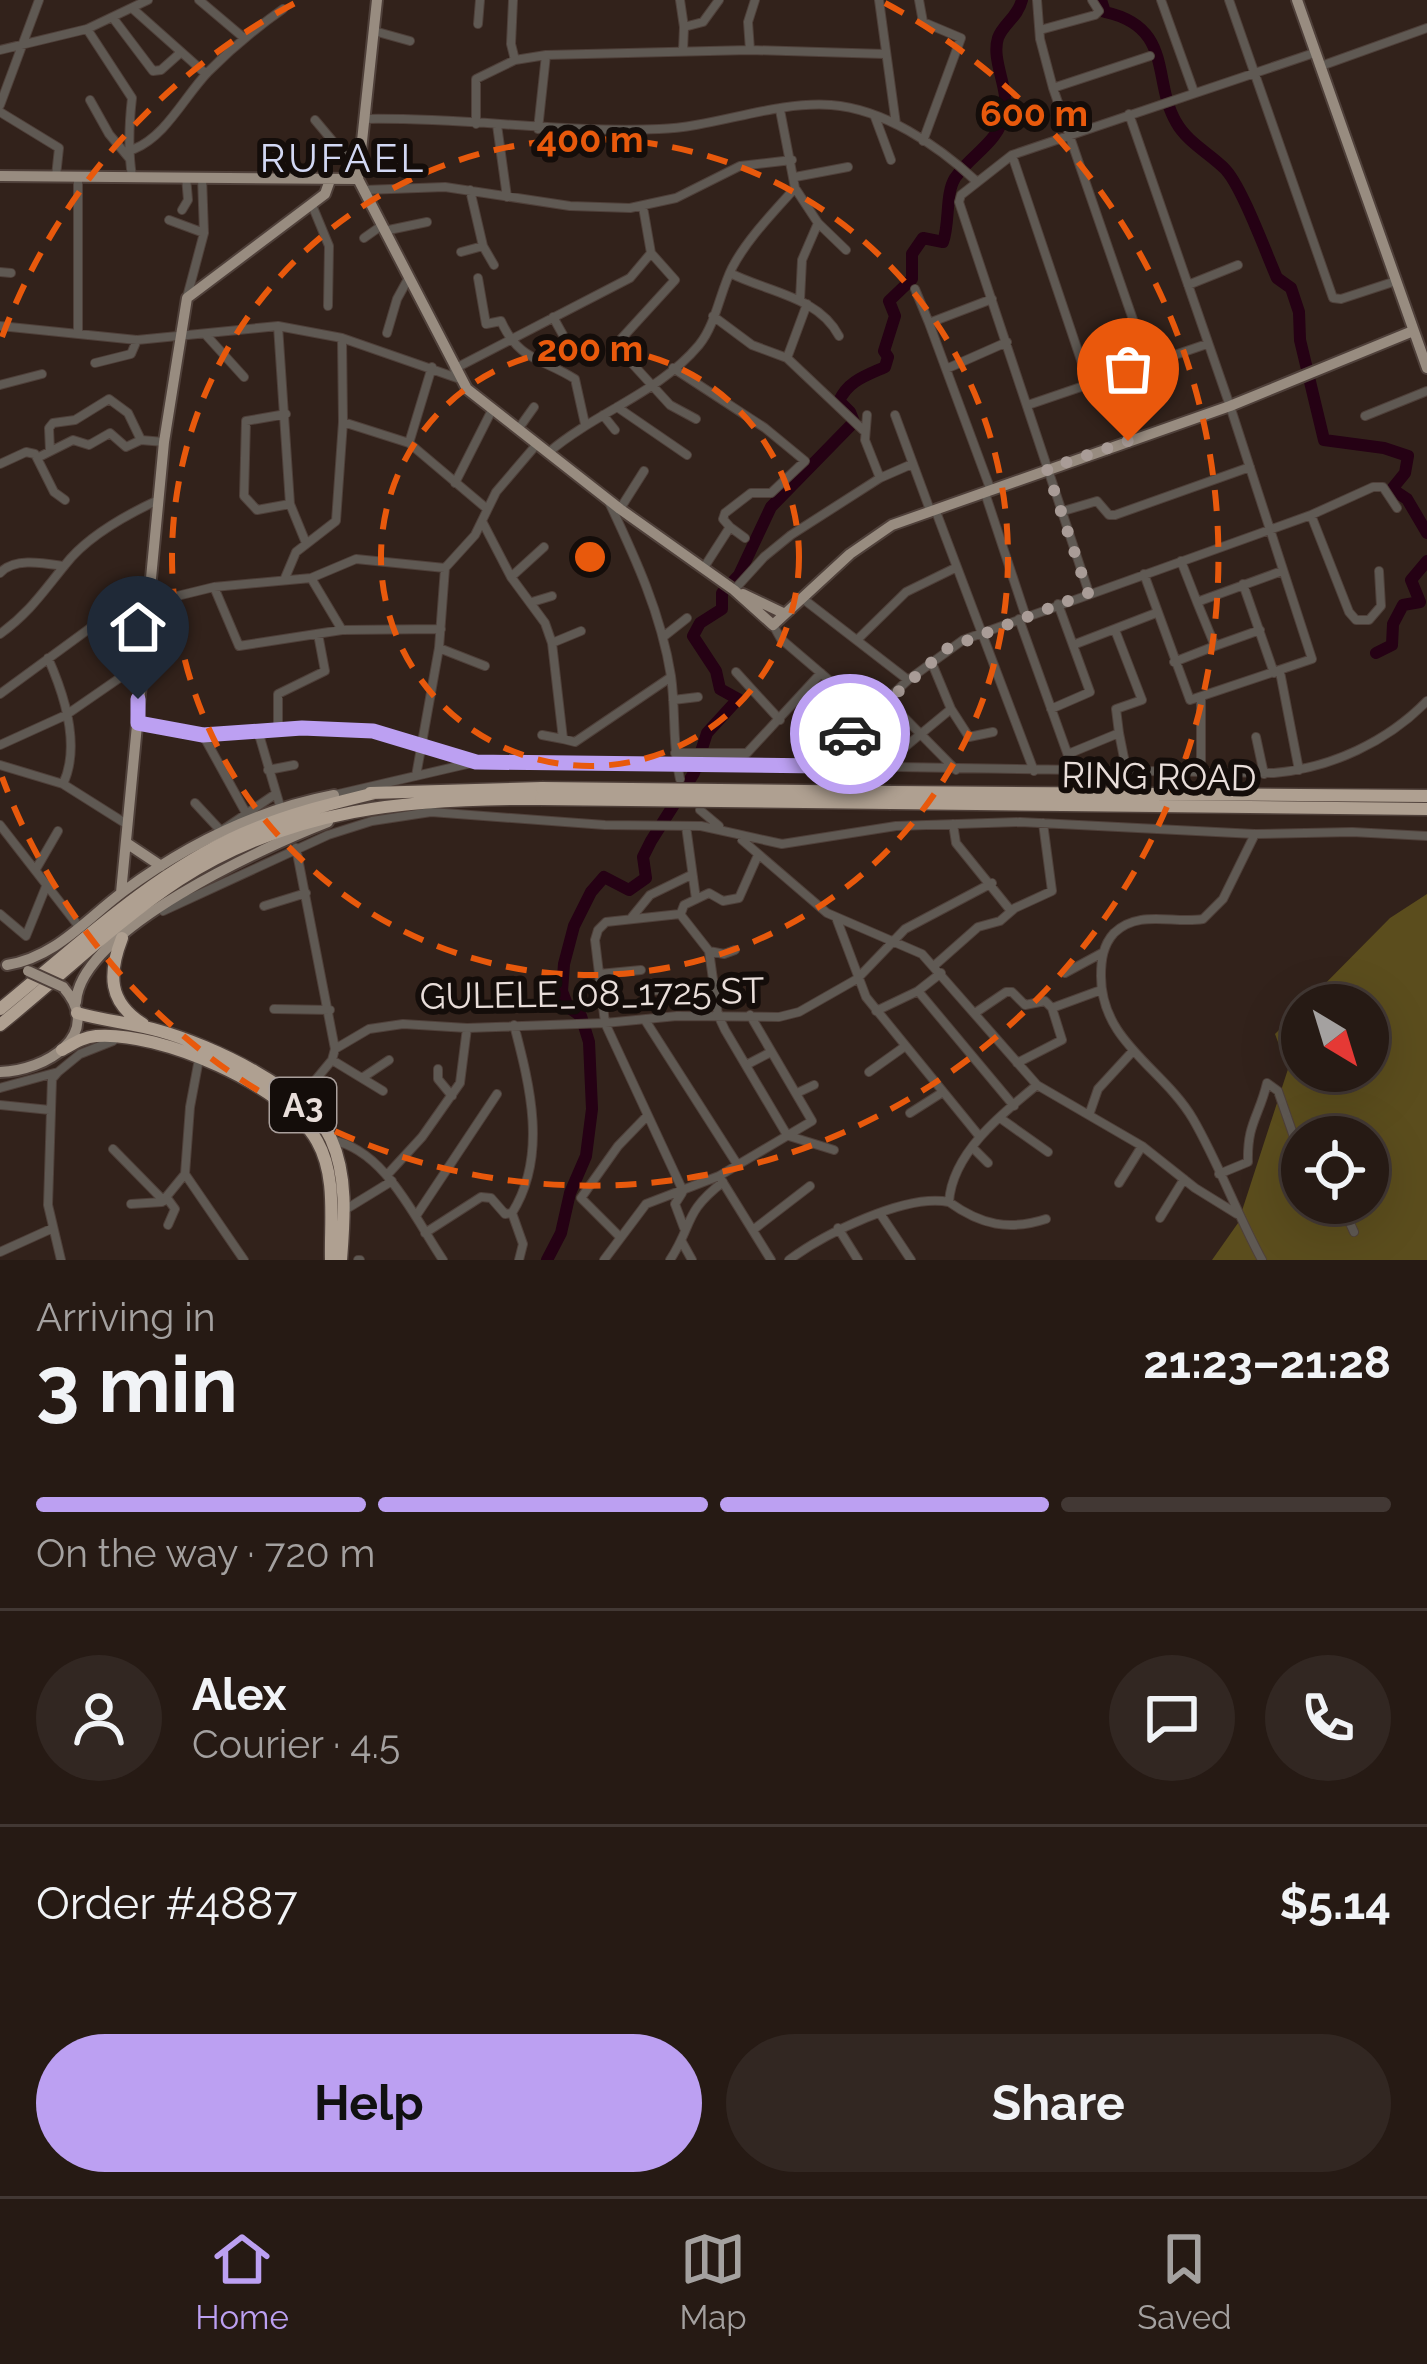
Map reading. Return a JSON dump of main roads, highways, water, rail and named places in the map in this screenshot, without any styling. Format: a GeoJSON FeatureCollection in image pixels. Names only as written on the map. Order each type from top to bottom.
{"type":"FeatureCollection","features":[{"type":"Feature","properties":{"kind":"highway"},"geometry":{"type":"LineString","coordinates":[[334,795],[378,799],[542,793],[891,798]]}},
{"type":"Feature","properties":{"kind":"highway","name":"RING ROAD"},"geometry":{"type":"LineString","coordinates":[[891,798],[1427,796]]}},
{"type":"Feature","properties":{"kind":"highway","name":"RING ROAD"},"geometry":{"type":"LineString","coordinates":[[891,798],[1427,808]]}},
{"type":"Feature","properties":{"kind":"highway"},"geometry":{"type":"LineString","coordinates":[[0,1010],[126,905],[192,860],[279,819],[378,799]]}},
{"type":"Feature","properties":{"kind":"highway"},"geometry":{"type":"LineString","coordinates":[[0,1025],[163,891],[200,867],[302,824],[378,799]]}},
{"type":"Feature","properties":{"kind":"highway","name":"A3"},"geometry":{"type":"LineString","coordinates":[[122,938],[114,962],[114,994],[131,1017],[219,1054],[298,1100],[340,1166],[341,1260]]}},
{"type":"Feature","properties":{"kind":"highway","name":"A3"},"geometry":{"type":"LineString","coordinates":[[76,1008],[155,1029]]}},
{"type":"Feature","properties":{"kind":"highway","name":"A3"},"geometry":{"type":"LineString","coordinates":[[62,1050],[85,1038],[124,1037],[163,1044],[200,1059],[292,1112],[324,1141],[331,1260]]}},
{"type":"Feature","properties":{"kind":"main road"},"geometry":{"type":"LineString","coordinates":[[377,0],[360,180],[457,374],[607,499],[729,587],[769,622],[782,619],[778,609],[729,587]]}},
{"type":"Feature","properties":{"kind":"main road"},"geometry":{"type":"LineString","coordinates":[[1297,0],[1413,331],[1424,348],[1427,368]]}},
{"type":"Feature","properties":{"kind":"main road"},"geometry":{"type":"LineString","coordinates":[[0,176],[360,180]]}},
{"type":"Feature","properties":{"kind":"main road"},"geometry":{"type":"LineString","coordinates":[[121,893],[164,442],[187,298],[312,205],[325,194],[330,180]]}},
{"type":"Feature","properties":{"kind":"main road"},"geometry":{"type":"LineString","coordinates":[[778,609],[802,598],[879,533],[932,509],[1230,406],[1413,331]]}},
{"type":"Feature","properties":{"kind":"main road"},"geometry":{"type":"LineString","coordinates":[[4,965],[38,958],[161,866],[277,801],[334,795]]}},
{"type":"Feature","properties":{"kind":"main road"},"geometry":{"type":"LineString","coordinates":[[0,1072],[30,1070],[62,1050],[75,1031],[82,974],[141,922],[226,866],[378,799]]}},
{"type":"Feature","properties":{"kind":"main road"},"geometry":{"type":"LineString","coordinates":[[128,844],[161,866]]}},
{"type":"Feature","properties":{"kind":"main road"},"geometry":{"type":"LineString","coordinates":[[4,965],[28,970],[63,987],[76,1008]]}},
{"type":"Feature","properties":{"kind":"waterway"},"geometry":{"type":"LineString","coordinates":[[547,1260],[561,1233],[570,1193],[586,1156],[592,1109],[589,1042],[581,1016],[568,1007],[562,991],[574,926],[604,877],[629,890],[646,878],[643,857],[651,841],[694,773],[707,733],[738,699],[720,689],[716,671],[693,636],[700,623],[722,609],[722,593],[739,575],[771,507],[854,422],[839,401],[843,394],[858,380],[885,367],[888,357],[884,351],[895,316],[889,301],[912,279],[912,254],[923,238],[943,242],[955,178],[1002,123],[1006,103],[996,47],[1022,0]]}},
{"type":"Feature","properties":{"kind":"waterway"},"geometry":{"type":"LineString","coordinates":[[1101,0],[1105,12],[1127,19],[1151,43],[1176,122],[1231,176],[1277,278],[1291,288],[1324,440],[1408,456],[1405,473],[1392,489],[1407,499],[1427,533]]}},
{"type":"Feature","properties":{"kind":"waterway"},"geometry":{"type":"LineString","coordinates":[[1376,653],[1392,645],[1393,624],[1403,605],[1420,602],[1411,580],[1427,561]]}},
{"type":"Feature","properties":{"kind":"district","name":"RUFAEL"},"geometry":{"type":"Point","coordinates":[343,158]}}]}
